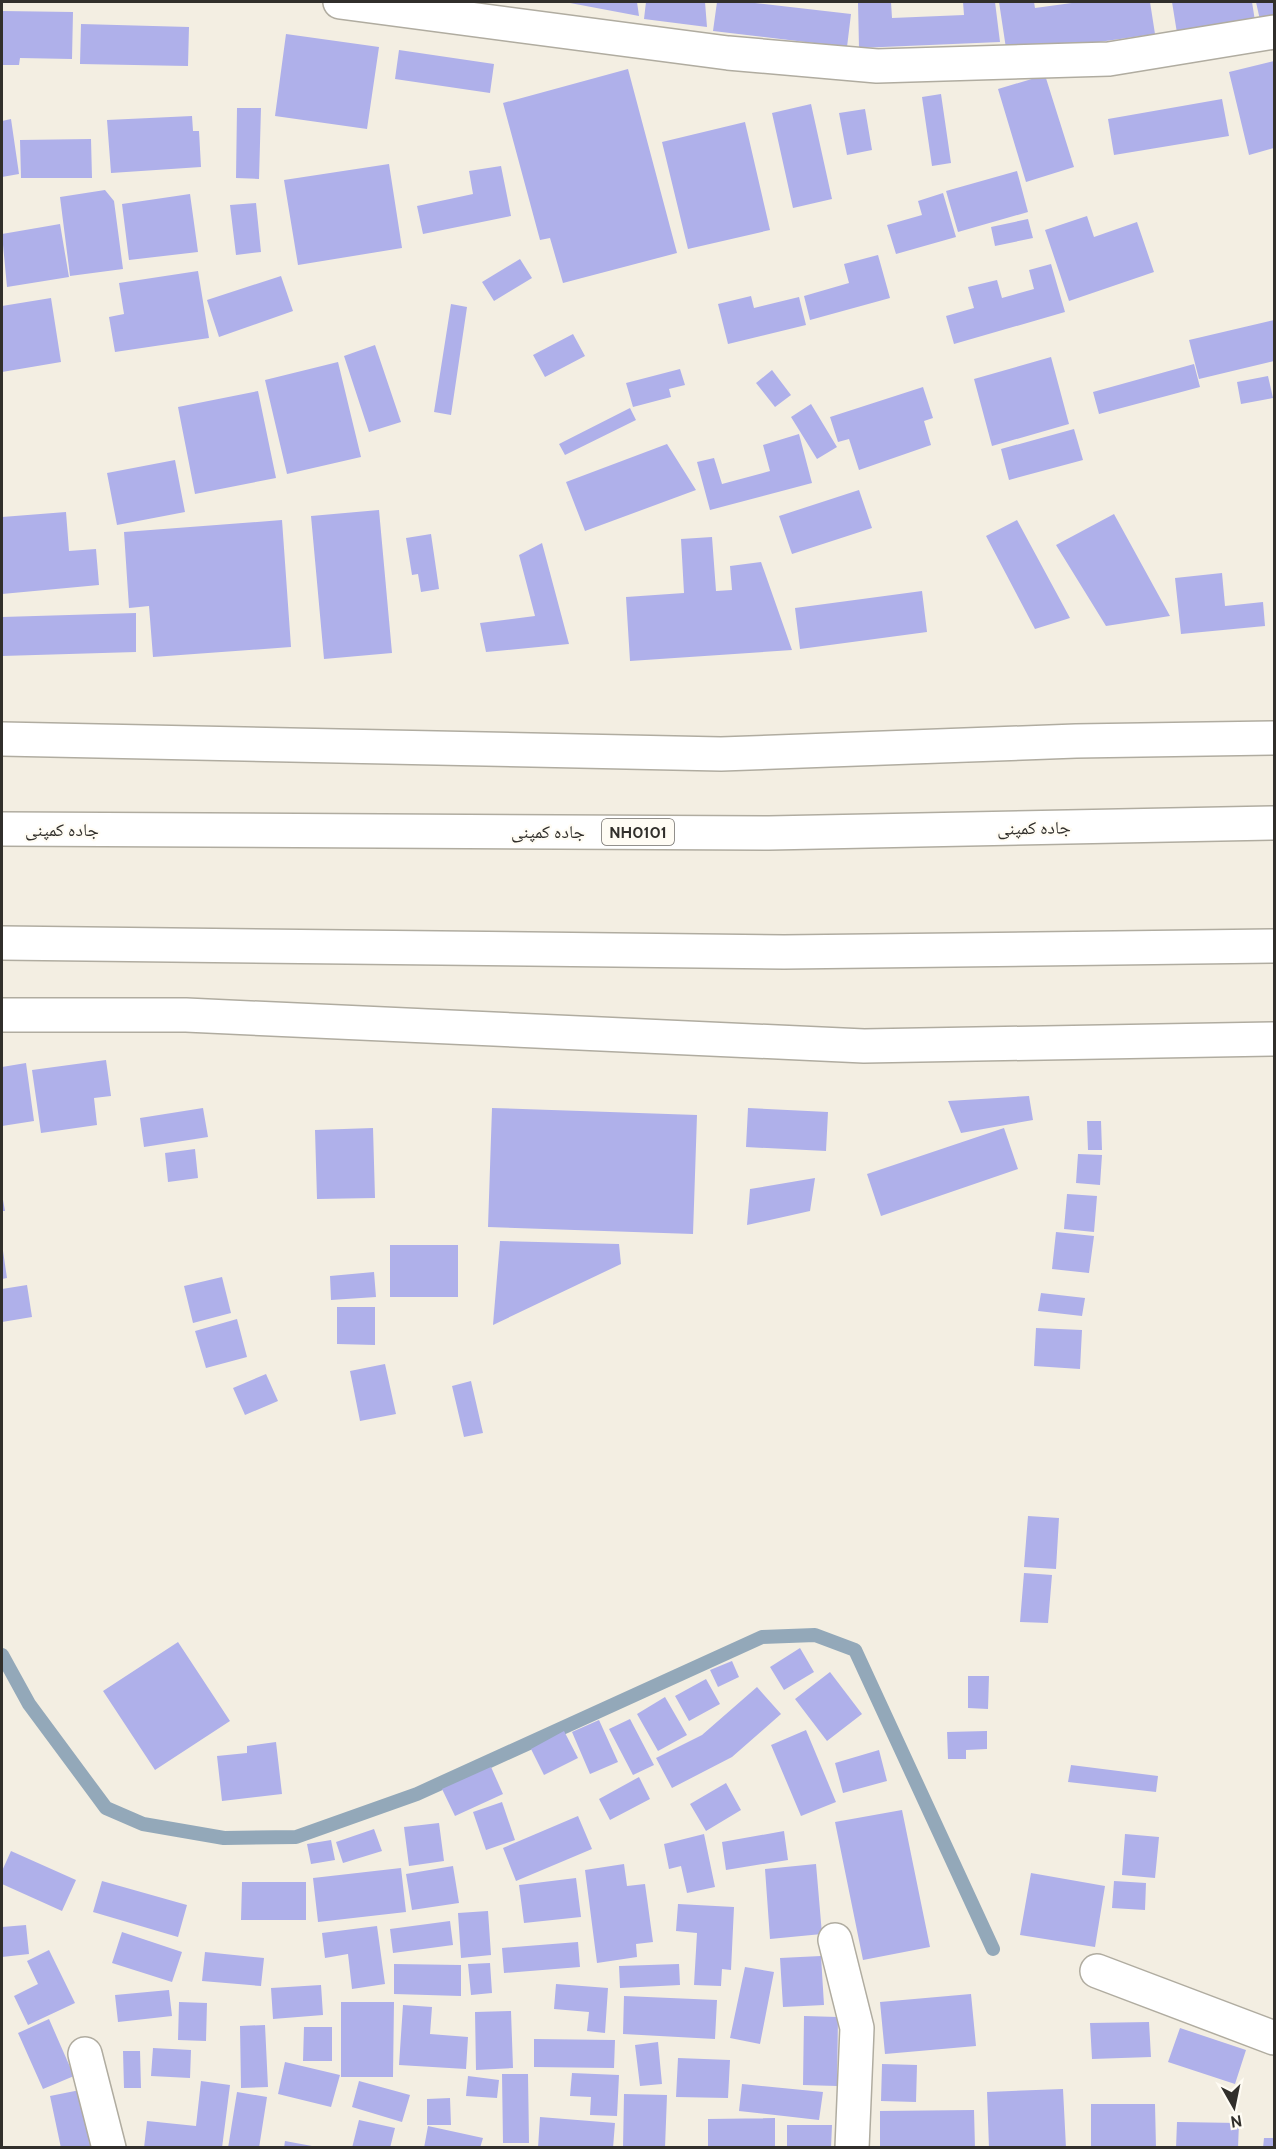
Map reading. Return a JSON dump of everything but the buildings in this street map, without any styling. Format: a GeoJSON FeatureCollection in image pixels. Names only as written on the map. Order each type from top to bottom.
{"type":"FeatureCollection","features":[{"type":"Feature","properties":{"kind":"main road"},"geometry":{"type":"LineString","coordinates":[[340,2],[728,54],[878,66],[1110,58],[1275,32]]}},
{"type":"Feature","properties":{"kind":"main road"},"geometry":{"type":"LineString","coordinates":[[2,740],[721,754],[1076,741],[1275,738]]}},
{"type":"Feature","properties":{"kind":"main road","name":"جاده کمپنی"},"geometry":{"type":"LineString","coordinates":[[2,829],[769,833],[1275,823]]}},
{"type":"Feature","properties":{"kind":"main road"},"geometry":{"type":"LineString","coordinates":[[2,943],[784,952],[1275,946]]}},
{"type":"Feature","properties":{"kind":"main road"},"geometry":{"type":"LineString","coordinates":[[2,1015],[186,1015],[864,1046],[1275,1039]]}},
{"type":"Feature","properties":{"kind":"main road"},"geometry":{"type":"LineString","coordinates":[[835,1940],[857,2028],[852,2148]]}},
{"type":"Feature","properties":{"kind":"main road"},"geometry":{"type":"LineString","coordinates":[[1097,1971],[1275,2038]]}},
{"type":"Feature","properties":{"kind":"main road"},"geometry":{"type":"LineString","coordinates":[[85,2054],[109,2148]]}},
{"type":"Feature","properties":{"kind":"waterway"},"geometry":{"type":"LineString","coordinates":[[2,1655],[29,1704],[106,1808],[143,1824],[224,1838],[296,1837],[417,1794],[762,1637],[815,1635],[855,1650],[993,1949]]}}]}
